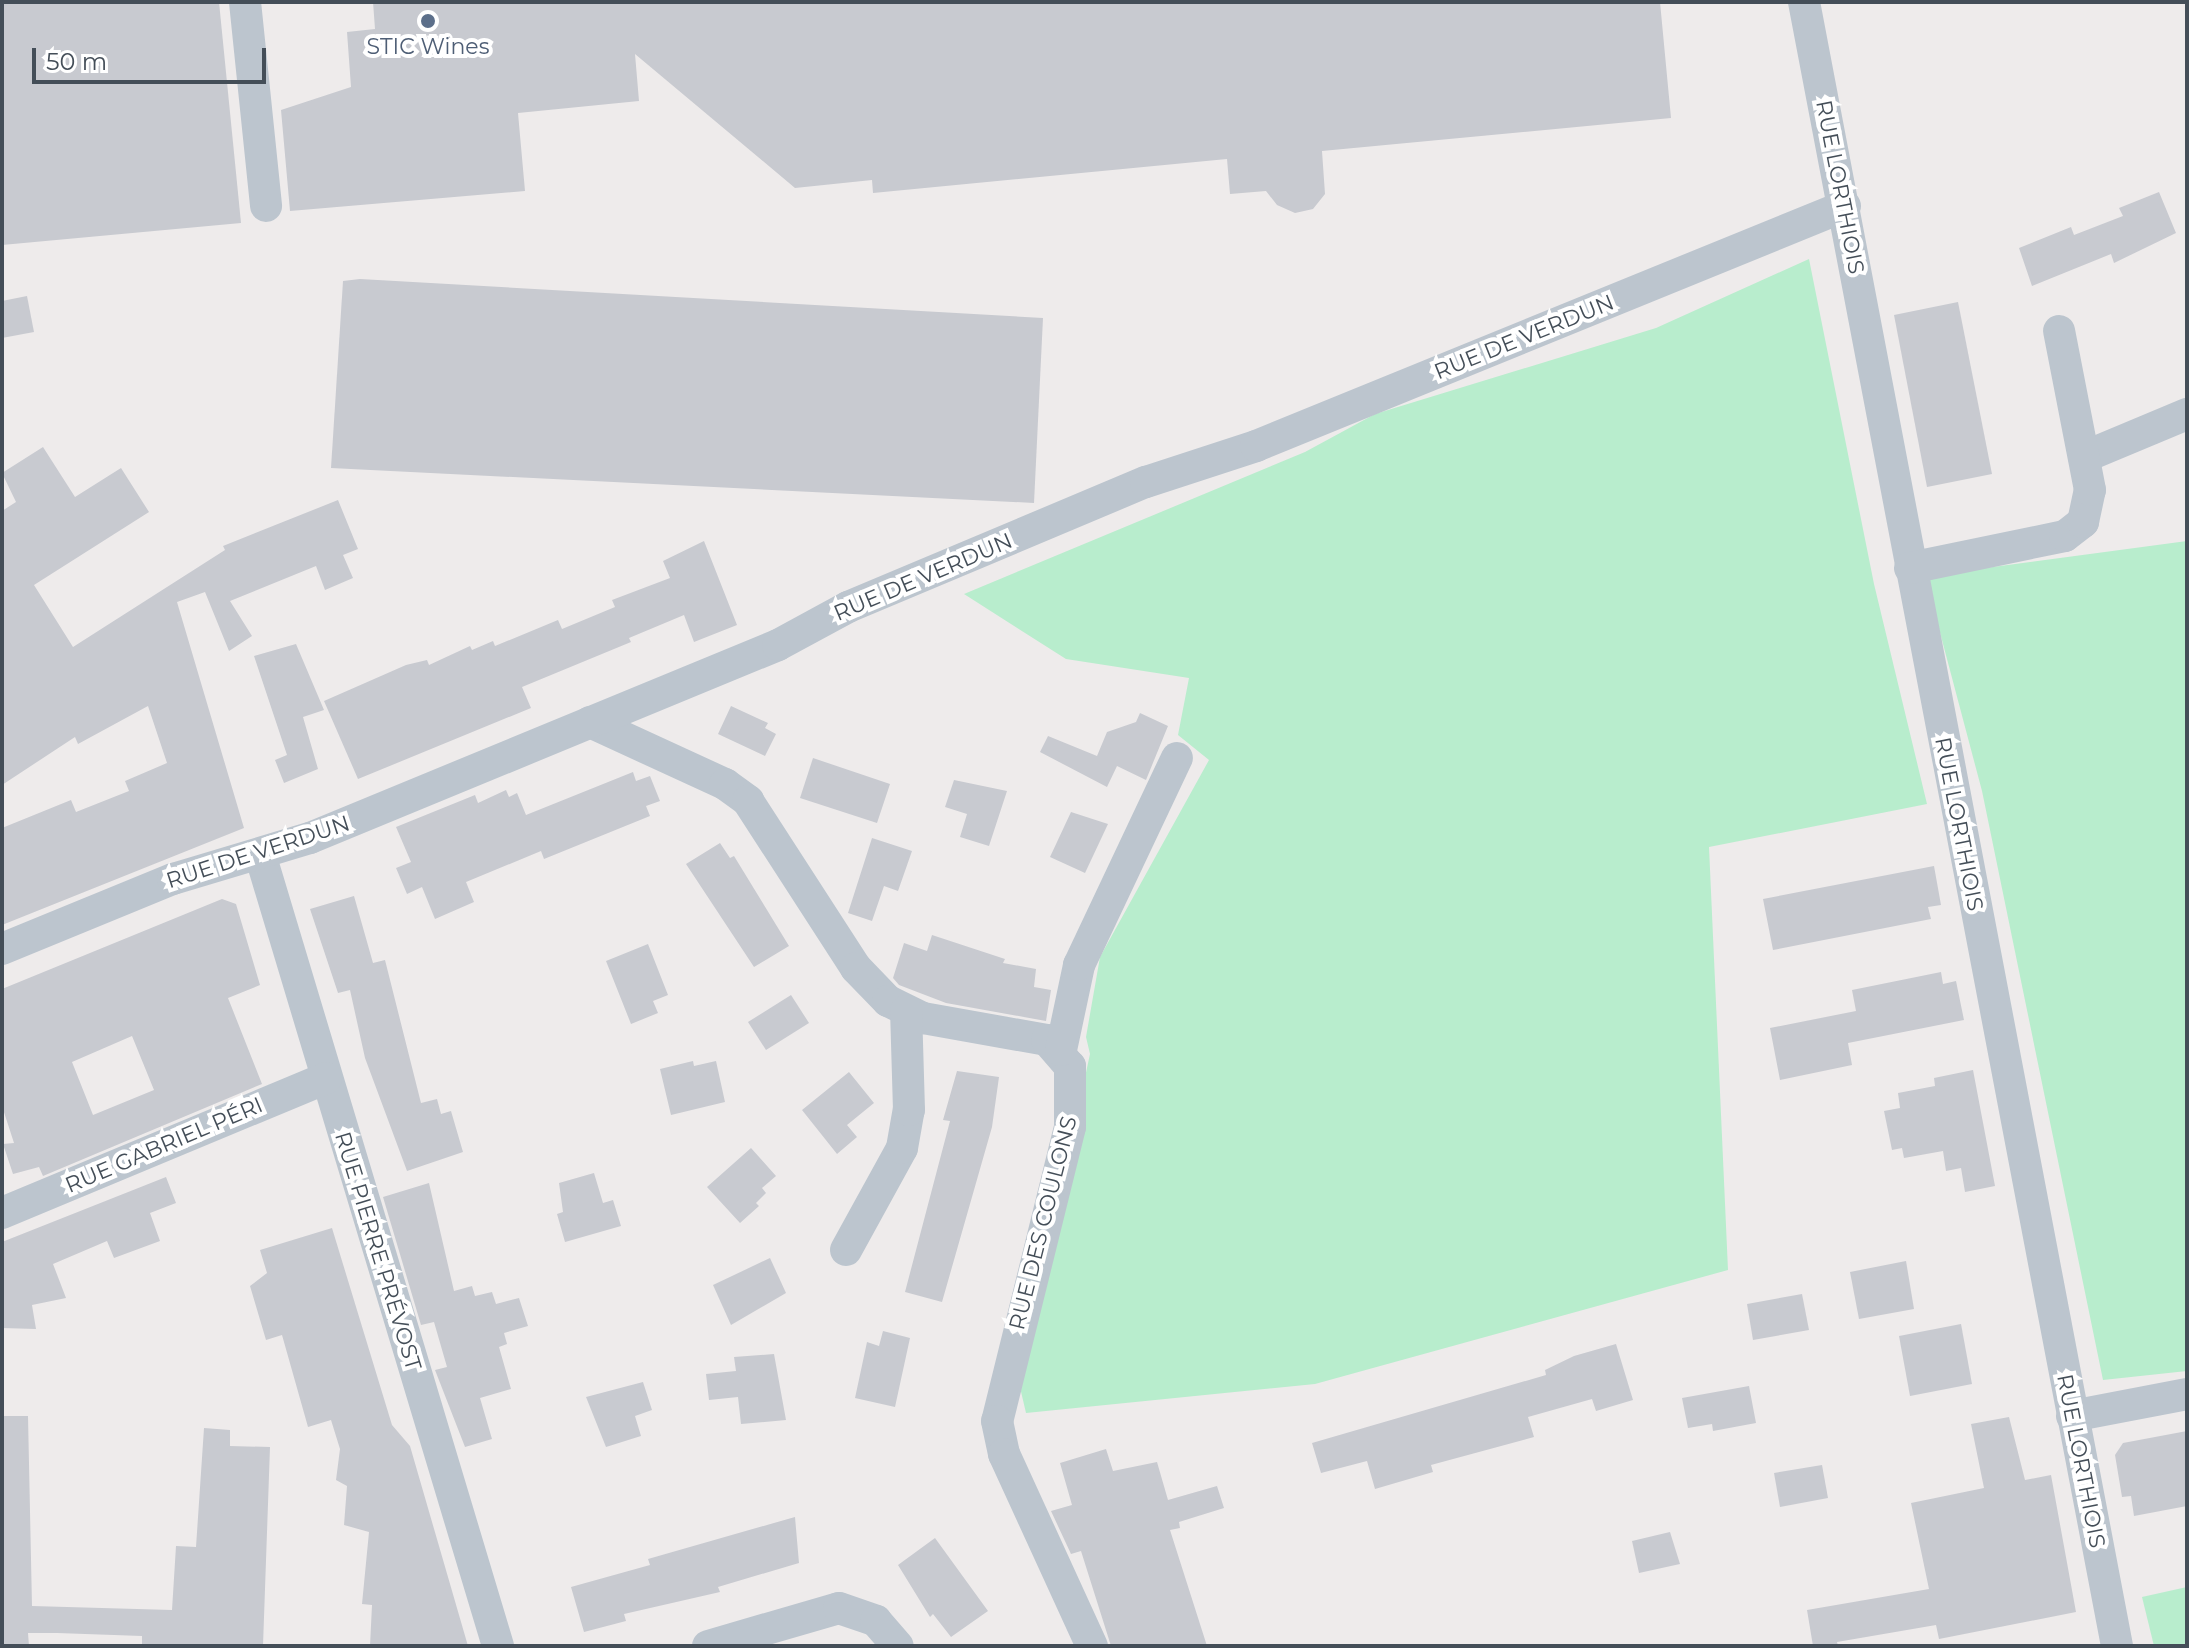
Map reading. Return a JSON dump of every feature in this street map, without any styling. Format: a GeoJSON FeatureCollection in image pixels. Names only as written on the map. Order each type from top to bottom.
{"type":"FeatureCollection","features":[{"type":"Feature","properties":{"kind":"street"},"geometry":{"type":"LineString","coordinates":[[245,2],[266,206]]}},
{"type":"Feature","properties":{"kind":"street","name":"RUE LORTHIOIS"},"geometry":{"type":"LineString","coordinates":[[1804,2],[2117,1646]]}},
{"type":"Feature","properties":{"kind":"street","name":"RUE DE VERDUN"},"geometry":{"type":"LineString","coordinates":[[2,949],[173,879],[260,854],[590,722],[778,645],[848,607],[1146,482],[1256,446],[1845,206]]}},
{"type":"Feature","properties":{"kind":"street"},"geometry":{"type":"LineString","coordinates":[[1910,568],[2075,531],[2090,500],[2096,452],[2059,331]]}},
{"type":"Feature","properties":{"kind":"street"},"geometry":{"type":"LineString","coordinates":[[2096,452],[2187,414]]}},
{"type":"Feature","properties":{"kind":"street"},"geometry":{"type":"LineString","coordinates":[[590,722],[725,784],[748,801],[856,968],[875,990],[906,1011],[1047,1040],[1061,1050],[1079,965],[1177,758]]}},
{"type":"Feature","properties":{"kind":"street","name":"RUE PIERRE PRÉVOST"},"geometry":{"type":"LineString","coordinates":[[260,854],[498,1646]]}},
{"type":"Feature","properties":{"kind":"street"},"geometry":{"type":"LineString","coordinates":[[846,1250],[888,1180],[904,1139],[909,1110],[906,1011]]}},
{"type":"Feature","properties":{"kind":"street","name":"RUE DES COULONS"},"geometry":{"type":"LineString","coordinates":[[1061,1050],[1073,1082],[1070,1127],[997,1421],[1004,1454],[1092,1646]]}},
{"type":"Feature","properties":{"kind":"street","name":"RUE GABRIEL PÉRI"},"geometry":{"type":"LineString","coordinates":[[2,1213],[326,1078]]}},
{"type":"Feature","properties":{"kind":"street"},"geometry":{"type":"LineString","coordinates":[[2072,1416],[2187,1394]]}},
{"type":"Feature","properties":{"kind":"street"},"geometry":{"type":"LineString","coordinates":[[708,1646],[839,1608],[876,1621],[898,1646]]}},
{"type":"Feature","properties":{"kind":"green space"},"geometry":{"type":"Polygon","coordinates":[[[1809,259],[1874,584],[1927,804],[1709,847],[1728,1270],[1315,1384],[1026,1413],[1019,1383],[1090,1054],[1086,1037],[1100,957],[1209,760],[1178,735],[1189,678],[1066,659],[964,594],[1305,452],[1375,414],[1656,328],[1809,259]]]}},
{"type":"Feature","properties":{"kind":"green space"},"geometry":{"type":"Polygon","coordinates":[[[2187,541],[2187,1371],[2103,1380],[1982,791],[1925,576],[2187,541]]]}},
{"type":"Feature","properties":{"kind":"green space"},"geometry":{"type":"Polygon","coordinates":[[[2187,1587],[2187,1646],[2154,1646],[2142,1597],[2187,1587]]]}},
{"type":"Feature","properties":{"kind":"building"},"geometry":{"type":"Polygon","coordinates":[[[2,2],[219,2],[241,223],[2,245],[2,2]]]}},
{"type":"Feature","properties":{"kind":"building"},"geometry":{"type":"Polygon","coordinates":[[[373,2],[1660,2],[1671,118],[1322,151],[1325,194],[1313,209],[1295,213],[1277,205],[1266,191],[1230,194],[1227,159],[873,193],[872,180],[795,188],[635,54],[639,101],[518,113],[525,191],[290,211],[281,110],[351,87],[347,32],[375,29],[373,2]]]}},
{"type":"Feature","properties":{"kind":"building"},"geometry":{"type":"Polygon","coordinates":[[[2159,192],[2176,233],[2114,263],[2111,254],[2032,286],[2019,248],[2071,227],[2074,235],[2123,216],[2119,208],[2159,192]]]}},
{"type":"Feature","properties":{"kind":"building"},"geometry":{"type":"Polygon","coordinates":[[[360,279],[1043,318],[1034,503],[331,468],[343,281],[360,279]]]}},
{"type":"Feature","properties":{"kind":"building"},"geometry":{"type":"Polygon","coordinates":[[[27,296],[34,332],[2,338],[2,301],[27,296]]]}},
{"type":"Feature","properties":{"kind":"building"},"geometry":{"type":"Polygon","coordinates":[[[1958,302],[1992,474],[1927,487],[1894,315],[1958,302]]]}},
{"type":"Feature","properties":{"kind":"building"},"geometry":{"type":"Polygon","coordinates":[[[43,447],[75,497],[121,468],[149,512],[34,585],[73,647],[225,550],[223,546],[338,500],[358,549],[343,555],[353,578],[325,590],[316,566],[230,601],[252,636],[229,651],[205,592],[177,602],[244,828],[2,925],[2,828],[71,800],[76,812],[129,791],[125,781],[167,763],[148,706],[78,744],[75,737],[2,785],[2,511],[16,502],[2,473],[43,447]]]}},
{"type":"Feature","properties":{"kind":"building"},"geometry":{"type":"Polygon","coordinates":[[[704,541],[737,625],[694,642],[684,615],[629,638],[631,642],[522,687],[531,708],[358,779],[324,701],[406,665],[427,660],[429,665],[470,646],[472,650],[493,641],[495,646],[558,620],[562,629],[615,607],[612,600],[670,578],[663,561],[704,541]]]}},
{"type":"Feature","properties":{"kind":"building"},"geometry":{"type":"Polygon","coordinates":[[[296,644],[324,710],[303,717],[318,769],[284,783],[275,760],[287,755],[254,656],[296,644]]]}},
{"type":"Feature","properties":{"kind":"building"},"geometry":{"type":"Polygon","coordinates":[[[731,706],[768,723],[765,728],[776,734],[765,756],[718,734],[731,706]]]}},
{"type":"Feature","properties":{"kind":"building"},"geometry":{"type":"Polygon","coordinates":[[[1140,713],[1168,726],[1146,780],[1117,766],[1107,787],[1040,752],[1048,736],[1097,756],[1107,732],[1136,722],[1140,713]]]}},
{"type":"Feature","properties":{"kind":"building"},"geometry":{"type":"Polygon","coordinates":[[[813,758],[890,784],[877,823],[800,798],[813,758]]]}},
{"type":"Feature","properties":{"kind":"building"},"geometry":{"type":"Polygon","coordinates":[[[633,772],[636,781],[650,776],[660,801],[646,806],[650,816],[544,859],[541,851],[466,882],[474,902],[435,919],[422,887],[407,894],[396,868],[411,862],[396,827],[475,795],[478,803],[506,790],[509,797],[517,793],[526,815],[633,772]]]}},
{"type":"Feature","properties":{"kind":"building"},"geometry":{"type":"Polygon","coordinates":[[[954,780],[1007,791],[989,846],[960,837],[967,814],[945,807],[954,780]]]}},
{"type":"Feature","properties":{"kind":"building"},"geometry":{"type":"Polygon","coordinates":[[[1071,812],[1108,824],[1085,873],[1050,857],[1071,812]]]}},
{"type":"Feature","properties":{"kind":"building"},"geometry":{"type":"Polygon","coordinates":[[[872,838],[912,851],[898,891],[884,886],[872,921],[848,913],[872,838]]]}},
{"type":"Feature","properties":{"kind":"building"},"geometry":{"type":"Polygon","coordinates":[[[720,843],[730,858],[734,856],[789,946],[754,967],[686,864],[720,843]]]}},
{"type":"Feature","properties":{"kind":"building"},"geometry":{"type":"Polygon","coordinates":[[[1934,866],[1941,905],[1928,907],[1931,919],[1773,950],[1763,899],[1934,866]]]}},
{"type":"Feature","properties":{"kind":"building"},"geometry":{"type":"Polygon","coordinates":[[[354,896],[373,963],[385,960],[421,1103],[437,1099],[441,1114],[451,1111],[463,1152],[407,1171],[365,1058],[350,990],[338,993],[310,909],[354,896]]]}},
{"type":"Feature","properties":{"kind":"building"},"geometry":{"type":"Polygon","coordinates":[[[222,899],[236,904],[260,985],[228,998],[262,1084],[43,1176],[39,1167],[13,1174],[3,1144],[14,1143],[2,1106],[2,989],[222,899]],[[132,1036],[72,1062],[93,1115],[154,1090],[132,1036]]]}},
{"type":"Feature","properties":{"kind":"building"},"geometry":{"type":"Polygon","coordinates":[[[932,935],[1005,959],[1003,963],[1036,969],[1034,987],[1051,990],[1046,1021],[946,1003],[899,985],[893,978],[904,943],[927,951],[932,935]]]}},
{"type":"Feature","properties":{"kind":"building"},"geometry":{"type":"Polygon","coordinates":[[[648,944],[668,995],[653,1001],[658,1013],[631,1024],[606,961],[648,944]]]}},
{"type":"Feature","properties":{"kind":"building"},"geometry":{"type":"Polygon","coordinates":[[[1941,972],[1943,984],[1956,981],[1964,1020],[1848,1043],[1852,1065],[1780,1080],[1770,1028],[1856,1011],[1852,990],[1941,972]]]}},
{"type":"Feature","properties":{"kind":"building"},"geometry":{"type":"Polygon","coordinates":[[[791,995],[809,1023],[766,1050],[748,1022],[791,995]]]}},
{"type":"Feature","properties":{"kind":"building"},"geometry":{"type":"Polygon","coordinates":[[[693,1061],[694,1066],[716,1061],[725,1102],[671,1115],[660,1069],[693,1061]]]}},
{"type":"Feature","properties":{"kind":"building"},"geometry":{"type":"Polygon","coordinates":[[[1973,1070],[1995,1186],[1965,1192],[1961,1168],[1946,1171],[1943,1151],[1904,1158],[1902,1148],[1892,1150],[1884,1111],[1900,1108],[1898,1093],[1935,1086],[1934,1078],[1973,1070]]]}},
{"type":"Feature","properties":{"kind":"building"},"geometry":{"type":"Polygon","coordinates":[[[957,1071],[999,1077],[992,1127],[942,1302],[905,1292],[950,1121],[943,1120],[957,1071]]]}},
{"type":"Feature","properties":{"kind":"building"},"geometry":{"type":"Polygon","coordinates":[[[849,1072],[874,1103],[847,1125],[857,1137],[837,1154],[802,1110],[849,1072]]]}},
{"type":"Feature","properties":{"kind":"building"},"geometry":{"type":"Polygon","coordinates":[[[751,1148],[776,1176],[762,1188],[766,1193],[756,1203],[759,1206],[740,1223],[707,1187],[751,1148]]]}},
{"type":"Feature","properties":{"kind":"building"},"geometry":{"type":"Polygon","coordinates":[[[594,1173],[603,1203],[613,1200],[621,1226],[565,1242],[557,1214],[563,1212],[559,1183],[594,1173]]]}},
{"type":"Feature","properties":{"kind":"building"},"geometry":{"type":"Polygon","coordinates":[[[166,1177],[176,1203],[150,1213],[160,1241],[114,1258],[107,1241],[53,1264],[66,1298],[32,1305],[36,1329],[2,1328],[2,1242],[166,1177]]]}},
{"type":"Feature","properties":{"kind":"building"},"geometry":{"type":"Polygon","coordinates":[[[429,1183],[454,1291],[472,1286],[475,1296],[492,1292],[496,1304],[519,1298],[528,1326],[504,1333],[507,1344],[499,1347],[511,1389],[480,1398],[492,1439],[465,1447],[435,1370],[447,1367],[434,1322],[421,1325],[383,1197],[429,1183]]]}},
{"type":"Feature","properties":{"kind":"building"},"geometry":{"type":"Polygon","coordinates":[[[332,1228],[392,1425],[410,1446],[468,1646],[370,1646],[372,1605],[362,1604],[369,1532],[344,1525],[347,1486],[336,1480],[340,1449],[331,1420],[308,1427],[282,1335],[266,1340],[250,1286],[267,1273],[260,1250],[332,1228]]]}},
{"type":"Feature","properties":{"kind":"building"},"geometry":{"type":"Polygon","coordinates":[[[770,1258],[786,1293],[731,1325],[713,1285],[770,1258]]]}},
{"type":"Feature","properties":{"kind":"building"},"geometry":{"type":"Polygon","coordinates":[[[1906,1261],[1914,1309],[1859,1319],[1850,1272],[1906,1261]]]}},
{"type":"Feature","properties":{"kind":"building"},"geometry":{"type":"Polygon","coordinates":[[[1802,1294],[1809,1330],[1753,1340],[1747,1304],[1802,1294]]]}},
{"type":"Feature","properties":{"kind":"building"},"geometry":{"type":"Polygon","coordinates":[[[1961,1324],[1972,1384],[1910,1396],[1899,1336],[1961,1324]]]}},
{"type":"Feature","properties":{"kind":"building"},"geometry":{"type":"Polygon","coordinates":[[[883,1331],[910,1338],[895,1407],[855,1398],[867,1342],[879,1346],[883,1331]]]}},
{"type":"Feature","properties":{"kind":"building"},"geometry":{"type":"Polygon","coordinates":[[[1616,1344],[1633,1400],[1596,1411],[1592,1399],[1528,1417],[1534,1437],[1431,1465],[1433,1472],[1375,1489],[1367,1461],[1321,1473],[1312,1443],[1546,1375],[1545,1370],[1574,1356],[1616,1344]]]}},
{"type":"Feature","properties":{"kind":"building"},"geometry":{"type":"Polygon","coordinates":[[[774,1354],[786,1420],[741,1424],[738,1397],[709,1400],[706,1374],[736,1371],[734,1357],[774,1354]]]}},
{"type":"Feature","properties":{"kind":"building"},"geometry":{"type":"Polygon","coordinates":[[[643,1382],[652,1410],[635,1416],[641,1436],[606,1447],[586,1397],[643,1382]]]}},
{"type":"Feature","properties":{"kind":"building"},"geometry":{"type":"Polygon","coordinates":[[[1749,1386],[1756,1423],[1713,1431],[1712,1424],[1688,1428],[1682,1398],[1749,1386]]]}},
{"type":"Feature","properties":{"kind":"building"},"geometry":{"type":"Polygon","coordinates":[[[2,1416],[28,1416],[32,1606],[172,1610],[176,1546],[196,1547],[204,1428],[230,1430],[230,1446],[270,1447],[263,1646],[142,1646],[142,1636],[28,1633],[29,1646],[2,1646],[2,1416]]]}},
{"type":"Feature","properties":{"kind":"building"},"geometry":{"type":"Polygon","coordinates":[[[2009,1417],[2025,1480],[2051,1475],[2076,1612],[1939,1639],[1936,1625],[1837,1642],[1838,1646],[1813,1646],[1807,1610],[1929,1589],[1911,1503],[1984,1488],[1971,1424],[2009,1417]]]}},
{"type":"Feature","properties":{"kind":"building"},"geometry":{"type":"Polygon","coordinates":[[[2187,1431],[2187,1506],[2134,1516],[2131,1496],[2122,1497],[2115,1455],[2123,1443],[2187,1431]]]}},
{"type":"Feature","properties":{"kind":"building"},"geometry":{"type":"Polygon","coordinates":[[[1106,1449],[1113,1471],[1157,1462],[1168,1500],[1217,1486],[1224,1508],[1179,1522],[1180,1528],[1170,1530],[1207,1646],[1111,1646],[1081,1551],[1071,1554],[1051,1511],[1072,1505],[1060,1463],[1106,1449]]]}},
{"type":"Feature","properties":{"kind":"building"},"geometry":{"type":"Polygon","coordinates":[[[1822,1465],[1828,1498],[1780,1507],[1774,1473],[1822,1465]]]}},
{"type":"Feature","properties":{"kind":"building"},"geometry":{"type":"Polygon","coordinates":[[[795,1517],[799,1563],[718,1587],[720,1592],[624,1614],[626,1621],[584,1632],[571,1587],[650,1565],[648,1559],[795,1517]]]}},
{"type":"Feature","properties":{"kind":"building"},"geometry":{"type":"Polygon","coordinates":[[[1670,1532],[1680,1564],[1639,1573],[1632,1541],[1670,1532]]]}},
{"type":"Feature","properties":{"kind":"building"},"geometry":{"type":"Polygon","coordinates":[[[935,1538],[988,1611],[951,1637],[933,1614],[930,1617],[898,1565],[935,1538]]]}},
{"type":"Feature","properties":{"kind":"place","name":"STIC Wines"},"geometry":{"type":"Point","coordinates":[428,21]}}]}
